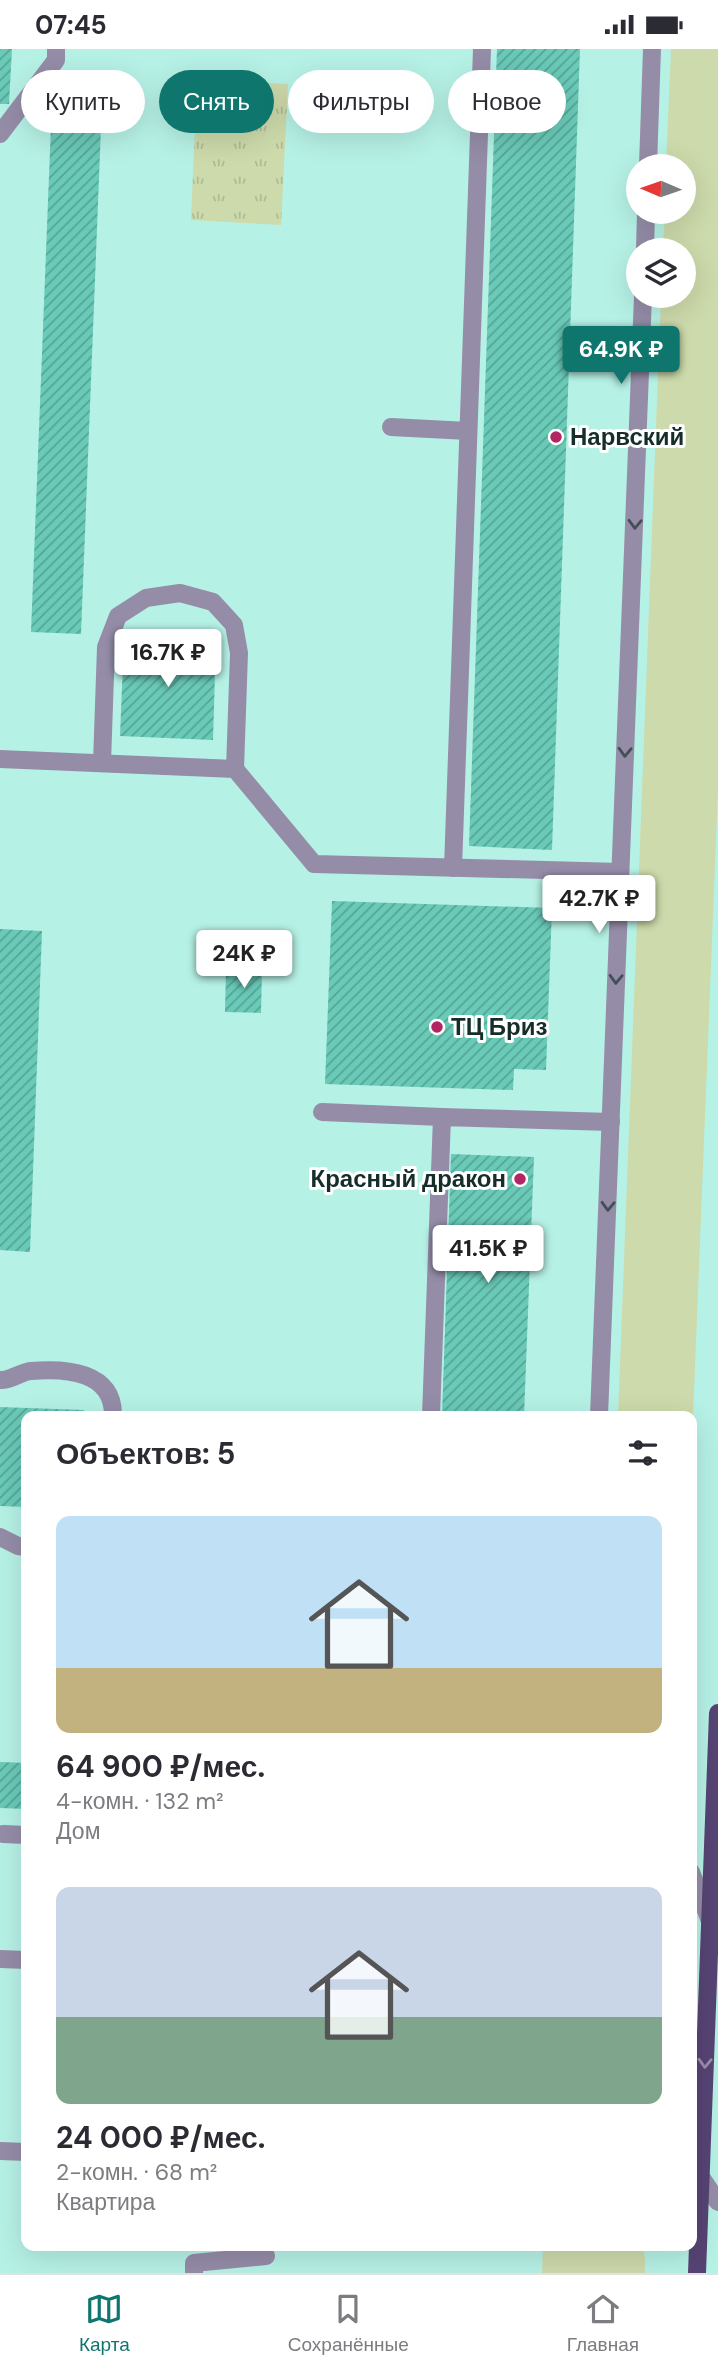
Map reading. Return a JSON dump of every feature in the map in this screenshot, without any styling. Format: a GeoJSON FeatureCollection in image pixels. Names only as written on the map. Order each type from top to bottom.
{"type":"FeatureCollection","features":[{"type":"Feature","properties":{"kind":"main road"},"geometry":{"type":"LineString","coordinates":[[697,2159],[718,1713]]}},
{"type":"Feature","properties":{"kind":"main road"},"geometry":{"type":"LineString","coordinates":[[697,2251],[697,2273]]}},
{"type":"Feature","properties":{"kind":"street"},"geometry":{"type":"LineString","coordinates":[[0,134],[56,60],[56,49]]}},
{"type":"Feature","properties":{"kind":"street"},"geometry":{"type":"LineString","coordinates":[[453,868],[482,49]]}},
{"type":"Feature","properties":{"kind":"street"},"geometry":{"type":"LineString","coordinates":[[648,154],[652,49]]}},
{"type":"Feature","properties":{"kind":"street"},"geometry":{"type":"LineString","coordinates":[[599,1411],[643,308]]}},
{"type":"Feature","properties":{"kind":"street"},"geometry":{"type":"LineString","coordinates":[[391,427],[468,431]]}},
{"type":"Feature","properties":{"kind":"street"},"geometry":{"type":"LineString","coordinates":[[102,764],[106,647],[118,616],[146,598],[180,593],[213,602],[234,625],[239,653],[235,769],[314,864],[620,872]]}},
{"type":"Feature","properties":{"kind":"street"},"geometry":{"type":"LineString","coordinates":[[0,759],[235,769]]}},
{"type":"Feature","properties":{"kind":"street"},"geometry":{"type":"LineString","coordinates":[[322,1112],[611,1122]]}},
{"type":"Feature","properties":{"kind":"street"},"geometry":{"type":"LineString","coordinates":[[430,1411],[442,1117]]}},
{"type":"Feature","properties":{"kind":"street"},"geometry":{"type":"LineString","coordinates":[[0,1380],[5,1381],[28,1371],[81,1373],[102,1383],[113,1411]]}},
{"type":"Feature","properties":{"kind":"street"},"geometry":{"type":"LineString","coordinates":[[0,1537],[21,1547]]}},
{"type":"Feature","properties":{"kind":"street"},"geometry":{"type":"LineString","coordinates":[[3,1834],[21,1835]]}},
{"type":"Feature","properties":{"kind":"street"},"geometry":{"type":"LineString","coordinates":[[697,1887],[710,1921]]}},
{"type":"Feature","properties":{"kind":"street"},"geometry":{"type":"LineString","coordinates":[[0,1959],[21,1961]]}},
{"type":"Feature","properties":{"kind":"street"},"geometry":{"type":"LineString","coordinates":[[0,2151],[21,2152]]}},
{"type":"Feature","properties":{"kind":"street"},"geometry":{"type":"LineString","coordinates":[[697,2178],[718,2202]]}},
{"type":"Feature","properties":{"kind":"street"},"geometry":{"type":"LineString","coordinates":[[194,2273],[194,2263],[266,2257]]}},
{"type":"Feature","properties":{"kind":"green space"},"geometry":{"type":"Polygon","coordinates":[[[671,49],[718,49],[718,789],[693,1411],[618,1411],[661,308],[696,308],[696,238],[664,238],[664,224],[696,224],[696,154],[667,154],[671,49]]]}},
{"type":"Feature","properties":{"kind":"green space"},"geometry":{"type":"Polygon","coordinates":[[[274,83],[288,84],[281,225],[191,220],[195,133],[274,133],[274,83]]]}},
{"type":"Feature","properties":{"kind":"green space"},"geometry":{"type":"Polygon","coordinates":[[[543,2251],[643,2251],[645,2258],[645,2273],[542,2273],[543,2251]]]}},
{"type":"Feature","properties":{"kind":"building"},"geometry":{"type":"Polygon","coordinates":[[[0,49],[12,49],[9,104],[0,104],[0,49]]]}},
{"type":"Feature","properties":{"kind":"building"},"geometry":{"type":"Polygon","coordinates":[[[497,49],[580,49],[552,850],[469,846],[494,133],[566,133],[566,70],[496,70],[497,49]]]}},
{"type":"Feature","properties":{"kind":"building"},"geometry":{"type":"Polygon","coordinates":[[[51,133],[101,133],[81,634],[31,632],[51,133]]]}},
{"type":"Feature","properties":{"kind":"building"},"geometry":{"type":"Polygon","coordinates":[[[124,638],[216,642],[213,740],[120,736],[124,638]]]}},
{"type":"Feature","properties":{"kind":"building","name":"ТЦ Бриз"},"geometry":{"type":"Polygon","coordinates":[[[332,901],[552,908],[546,1070],[514,1069],[513,1090],[325,1084],[332,901]]]}},
{"type":"Feature","properties":{"kind":"building"},"geometry":{"type":"Polygon","coordinates":[[[0,929],[42,931],[30,1252],[0,1250],[0,929]]]}},
{"type":"Feature","properties":{"kind":"building"},"geometry":{"type":"Polygon","coordinates":[[[226,968],[262,969],[261,1013],[225,1012],[226,968]]]}},
{"type":"Feature","properties":{"kind":"building"},"geometry":{"type":"Polygon","coordinates":[[[451,1154],[534,1157],[524,1411],[442,1411],[451,1154]]]}},
{"type":"Feature","properties":{"kind":"building"},"geometry":{"type":"Polygon","coordinates":[[[0,1407],[84,1410],[21,1411],[21,1507],[0,1506],[0,1407]]]}},
{"type":"Feature","properties":{"kind":"building"},"geometry":{"type":"Polygon","coordinates":[[[0,1762],[21,1763],[21,1809],[0,1808],[0,1762]]]}},
{"type":"Feature","properties":{"kind":"place","name":"Нарвский"},"geometry":{"type":"Point","coordinates":[556,437]}},
{"type":"Feature","properties":{"kind":"place","name":"ТЦ Бриз"},"geometry":{"type":"Point","coordinates":[437,1027]}},
{"type":"Feature","properties":{"kind":"place","name":"Красный дракон"},"geometry":{"type":"Point","coordinates":[520,1179]}}]}
